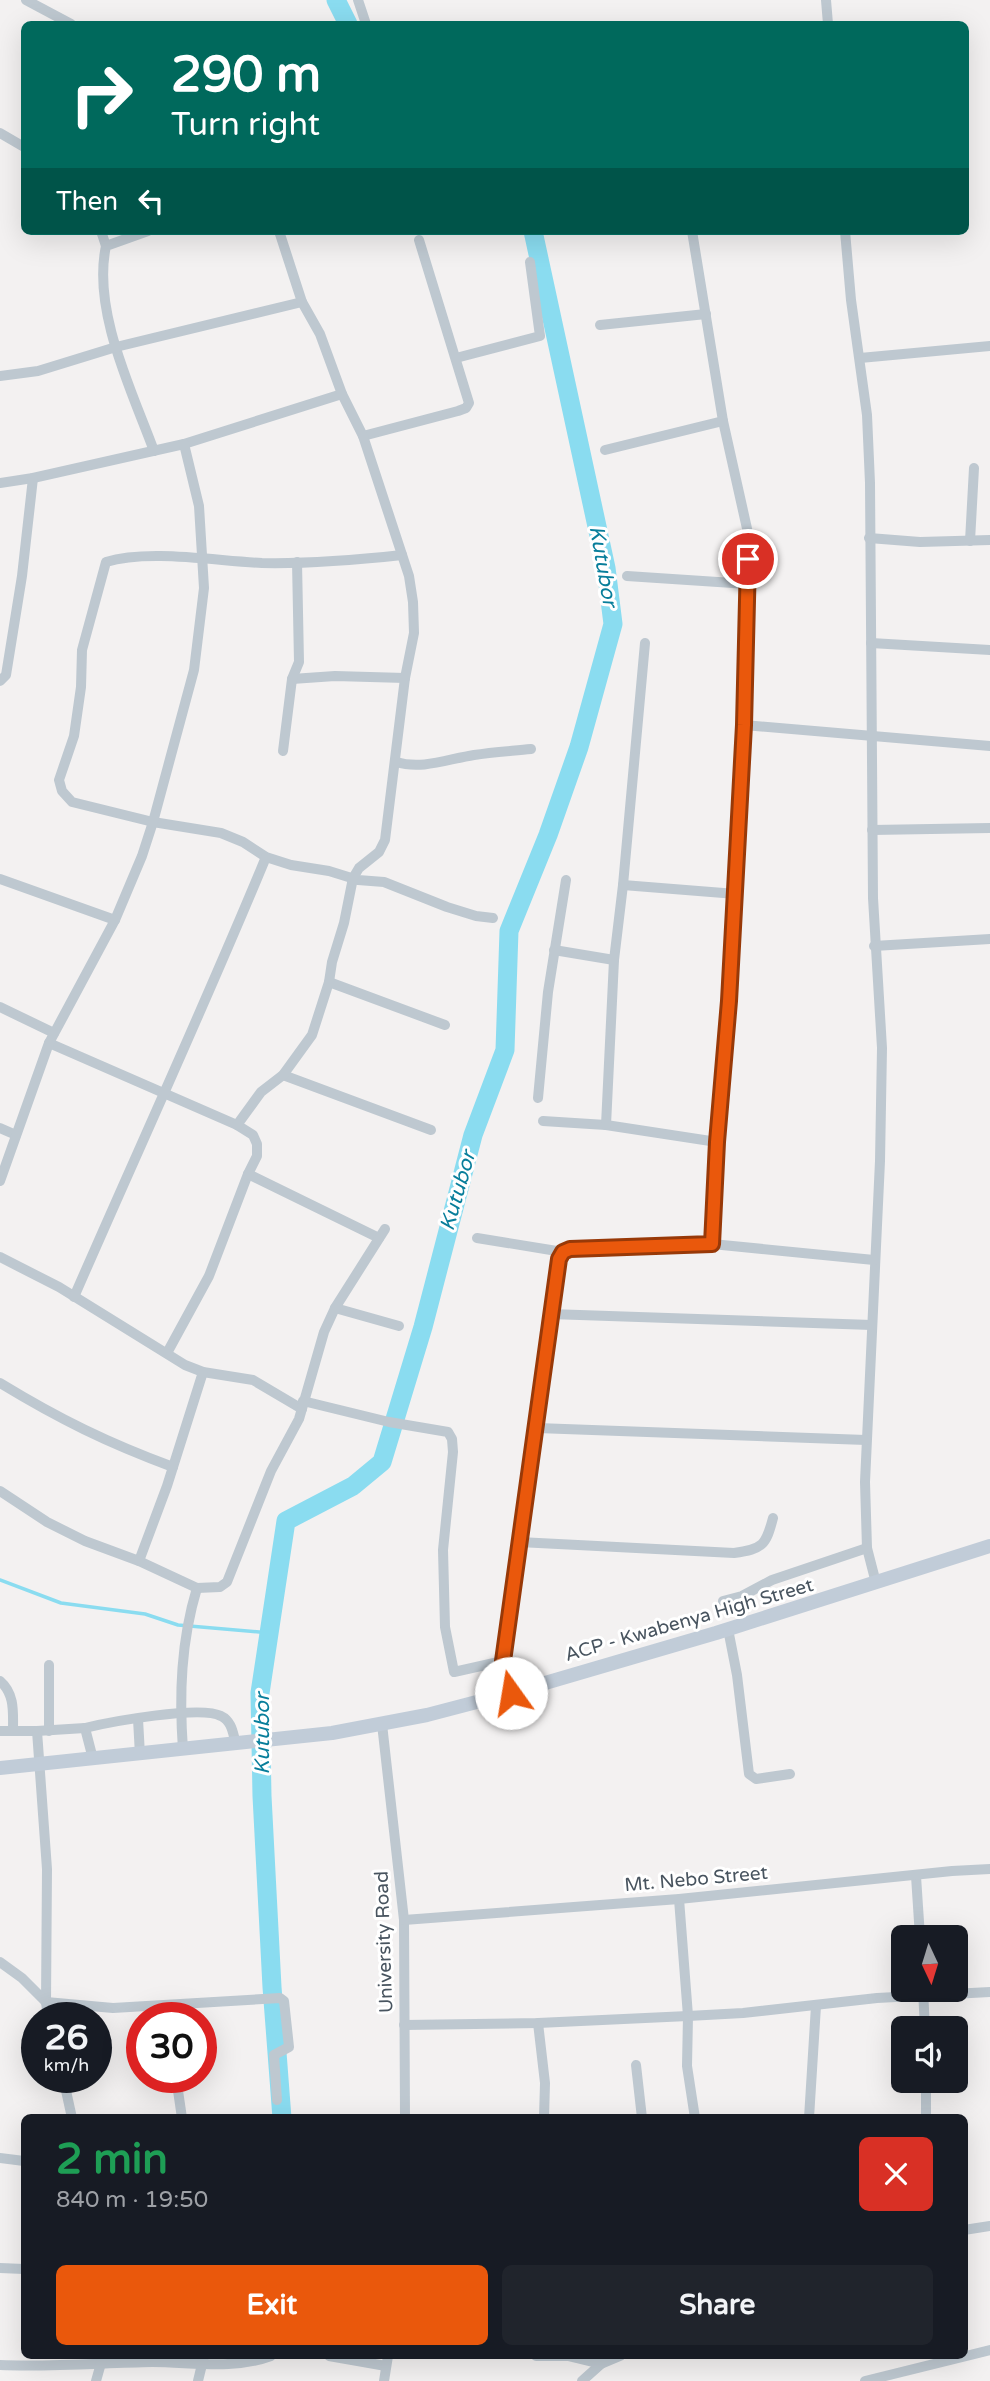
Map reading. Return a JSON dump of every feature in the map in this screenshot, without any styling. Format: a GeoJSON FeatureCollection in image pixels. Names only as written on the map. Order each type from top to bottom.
{"type":"FeatureCollection","features":[{"type":"Feature","properties":{"kind":"main road","name":"ACP - Kwabenya High Street"},"geometry":{"type":"LineString","coordinates":[[0,1768],[272,1740],[382,1724],[511,1693],[728,1629],[990,1546]]}},
{"type":"Feature","properties":{"kind":"street"},"geometry":{"type":"LineString","coordinates":[[26,0],[65,21]]}},
{"type":"Feature","properties":{"kind":"street"},"geometry":{"type":"LineString","coordinates":[[358,0],[365,21]]}},
{"type":"Feature","properties":{"kind":"street"},"geometry":{"type":"LineString","coordinates":[[826,0],[828,21]]}},
{"type":"Feature","properties":{"kind":"street"},"geometry":{"type":"LineString","coordinates":[[0,133],[21,145]]}},
{"type":"Feature","properties":{"kind":"street"},"geometry":{"type":"LineString","coordinates":[[102,235],[106,246],[103,288],[108,322],[154,452]]}},
{"type":"Feature","properties":{"kind":"street"},"geometry":{"type":"LineString","coordinates":[[106,246],[137,235]]}},
{"type":"Feature","properties":{"kind":"street"},"geometry":{"type":"LineString","coordinates":[[237,1125],[261,1092],[283,1075],[312,1035],[330,982],[332,962],[344,923],[353,878],[359,868],[379,852],[385,840],[405,678],[414,633],[413,602],[402,555],[363,436],[342,394],[320,334],[302,302],[280,235]]}},
{"type":"Feature","properties":{"kind":"street"},"geometry":{"type":"LineString","coordinates":[[693,235],[723,421],[748,533],[744,725],[736,894],[712,1244]]}},
{"type":"Feature","properties":{"kind":"street"},"geometry":{"type":"LineString","coordinates":[[845,235],[851,300],[867,415],[874,946],[882,1048],[880,1161],[866,1440],[866,1548],[876,1583]]}},
{"type":"Feature","properties":{"kind":"street"},"geometry":{"type":"LineString","coordinates":[[363,436],[466,408],[469,403],[419,240]]}},
{"type":"Feature","properties":{"kind":"street"},"geometry":{"type":"LineString","coordinates":[[456,359],[540,336],[530,262]]}},
{"type":"Feature","properties":{"kind":"street"},"geometry":{"type":"LineString","coordinates":[[0,376],[38,371],[117,347],[302,302]]}},
{"type":"Feature","properties":{"kind":"street"},"geometry":{"type":"LineString","coordinates":[[600,325],[706,314]]}},
{"type":"Feature","properties":{"kind":"street"},"geometry":{"type":"LineString","coordinates":[[860,358],[990,346]]}},
{"type":"Feature","properties":{"kind":"street"},"geometry":{"type":"LineString","coordinates":[[0,483],[154,452],[342,394]]}},
{"type":"Feature","properties":{"kind":"street"},"geometry":{"type":"LineString","coordinates":[[605,450],[723,421]]}},
{"type":"Feature","properties":{"kind":"street"},"geometry":{"type":"LineString","coordinates":[[0,1181],[54,1032],[115,920],[153,822],[194,670],[204,588],[199,506],[184,444]]}},
{"type":"Feature","properties":{"kind":"street"},"geometry":{"type":"LineString","coordinates":[[970,541],[974,468]]}},
{"type":"Feature","properties":{"kind":"street"},"geometry":{"type":"LineString","coordinates":[[0,681],[6,675],[22,576],[33,478]]}},
{"type":"Feature","properties":{"kind":"street"},"geometry":{"type":"LineString","coordinates":[[869,538],[920,542],[990,540]]}},
{"type":"Feature","properties":{"kind":"street"},"geometry":{"type":"LineString","coordinates":[[402,555],[297,562],[201,560],[167,556],[106,562],[82,650],[81,687],[74,736],[59,780],[62,791],[72,802],[153,822],[221,833],[243,842],[266,857],[292,866],[392,884],[447,907],[493,918]]}},
{"type":"Feature","properties":{"kind":"street"},"geometry":{"type":"LineString","coordinates":[[283,751],[292,679],[299,662],[297,562]]}},
{"type":"Feature","properties":{"kind":"street"},"geometry":{"type":"LineString","coordinates":[[627,576],[748,584]]}},
{"type":"Feature","properties":{"kind":"street"},"geometry":{"type":"LineString","coordinates":[[606,1125],[614,960],[645,643]]}},
{"type":"Feature","properties":{"kind":"street"},"geometry":{"type":"LineString","coordinates":[[871,643],[990,650]]}},
{"type":"Feature","properties":{"kind":"street"},"geometry":{"type":"LineString","coordinates":[[292,679],[335,676],[405,678]]}},
{"type":"Feature","properties":{"kind":"street"},"geometry":{"type":"LineString","coordinates":[[744,725],[990,746]]}},
{"type":"Feature","properties":{"kind":"street"},"geometry":{"type":"LineString","coordinates":[[396,762],[406,765],[424,764],[531,749]]}},
{"type":"Feature","properties":{"kind":"street"},"geometry":{"type":"LineString","coordinates":[[872,830],[990,828]]}},
{"type":"Feature","properties":{"kind":"street"},"geometry":{"type":"LineString","coordinates":[[74,1297],[207,999],[266,857]]}},
{"type":"Feature","properties":{"kind":"street"},"geometry":{"type":"LineString","coordinates":[[0,879],[115,920]]}},
{"type":"Feature","properties":{"kind":"street"},"geometry":{"type":"LineString","coordinates":[[538,1098],[554,950],[566,880]]}},
{"type":"Feature","properties":{"kind":"street"},"geometry":{"type":"LineString","coordinates":[[623,885],[736,894]]}},
{"type":"Feature","properties":{"kind":"street"},"geometry":{"type":"LineString","coordinates":[[874,946],[990,939]]}},
{"type":"Feature","properties":{"kind":"street"},"geometry":{"type":"LineString","coordinates":[[554,950],[614,960]]}},
{"type":"Feature","properties":{"kind":"street"},"geometry":{"type":"LineString","coordinates":[[330,982],[445,1025]]}},
{"type":"Feature","properties":{"kind":"street"},"geometry":{"type":"LineString","coordinates":[[0,1007],[54,1032]]}},
{"type":"Feature","properties":{"kind":"street"},"geometry":{"type":"LineString","coordinates":[[49,1044],[237,1125],[253,1135],[257,1144],[257,1156],[209,1276],[167,1353]]}},
{"type":"Feature","properties":{"kind":"street"},"geometry":{"type":"LineString","coordinates":[[283,1075],[431,1130]]}},
{"type":"Feature","properties":{"kind":"street"},"geometry":{"type":"LineString","coordinates":[[543,1121],[606,1125],[717,1142]]}},
{"type":"Feature","properties":{"kind":"street"},"geometry":{"type":"LineString","coordinates":[[0,1128],[16,1135]]}},
{"type":"Feature","properties":{"kind":"street"},"geometry":{"type":"LineString","coordinates":[[0,1491],[47,1522],[197,1588],[220,1587],[227,1582],[271,1471],[299,1419],[324,1332],[335,1308],[382,1233],[248,1174]]}},
{"type":"Feature","properties":{"kind":"street"},"geometry":{"type":"LineString","coordinates":[[477,1238],[563,1252],[570,1249],[712,1244],[874,1260]]}},
{"type":"Feature","properties":{"kind":"street"},"geometry":{"type":"LineString","coordinates":[[511,1693],[503,1661],[537,1428],[550,1314],[559,1259],[563,1252]]}},
{"type":"Feature","properties":{"kind":"street"},"geometry":{"type":"LineString","coordinates":[[0,1257],[59,1287],[185,1365],[203,1372],[253,1380],[302,1405],[448,1432],[452,1439],[453,1452],[443,1550],[445,1627],[454,1672],[503,1661]]}},
{"type":"Feature","properties":{"kind":"street"},"geometry":{"type":"LineString","coordinates":[[335,1308],[399,1326]]}},
{"type":"Feature","properties":{"kind":"street"},"geometry":{"type":"LineString","coordinates":[[550,1314],[872,1325]]}},
{"type":"Feature","properties":{"kind":"street"},"geometry":{"type":"LineString","coordinates":[[139,1561],[203,1372]]}},
{"type":"Feature","properties":{"kind":"street"},"geometry":{"type":"LineString","coordinates":[[0,1383],[59,1419],[94,1436],[173,1467]]}},
{"type":"Feature","properties":{"kind":"street"},"geometry":{"type":"LineString","coordinates":[[537,1428],[866,1440]]}},
{"type":"Feature","properties":{"kind":"street"},"geometry":{"type":"LineString","coordinates":[[519,1542],[734,1553],[759,1548],[764,1544],[773,1518]]}},
{"type":"Feature","properties":{"kind":"street"},"geometry":{"type":"LineString","coordinates":[[723,1601],[772,1580],[866,1548]]}},
{"type":"Feature","properties":{"kind":"street"},"geometry":{"type":"LineString","coordinates":[[183,1750],[181,1676],[188,1617],[197,1588]]}},
{"type":"Feature","properties":{"kind":"street"},"geometry":{"type":"LineString","coordinates":[[728,1629],[737,1675],[749,1774],[756,1779],[790,1774]]}},
{"type":"Feature","properties":{"kind":"street"},"geometry":{"type":"LineString","coordinates":[[48,1665],[49,1731]]}},
{"type":"Feature","properties":{"kind":"street"},"geometry":{"type":"LineString","coordinates":[[0,1681],[7,1687],[12,1699],[13,1730]]}},
{"type":"Feature","properties":{"kind":"street"},"geometry":{"type":"LineString","coordinates":[[0,1731],[85,1728],[181,1713],[219,1714],[229,1721],[236,1744]]}},
{"type":"Feature","properties":{"kind":"street"},"geometry":{"type":"LineString","coordinates":[[138,1719],[140,1755]]}},
{"type":"Feature","properties":{"kind":"street","name":"University Road"},"geometry":{"type":"LineString","coordinates":[[382,1724],[393,1827],[401,1871],[404,1920],[405,2114]]}},
{"type":"Feature","properties":{"kind":"street"},"geometry":{"type":"LineString","coordinates":[[85,1728],[93,1759]]}},
{"type":"Feature","properties":{"kind":"street"},"geometry":{"type":"LineString","coordinates":[[37,1731],[47,1869],[46,2002]]}},
{"type":"Feature","properties":{"kind":"street","name":"Mt. Nebo Street"},"geometry":{"type":"LineString","coordinates":[[404,1920],[679,1899],[990,1869]]}},
{"type":"Feature","properties":{"kind":"street"},"geometry":{"type":"LineString","coordinates":[[916,1876],[919,1925]]}},
{"type":"Feature","properties":{"kind":"street"},"geometry":{"type":"LineString","coordinates":[[679,1899],[688,2017],[687,2066],[694,2114]]}},
{"type":"Feature","properties":{"kind":"street"},"geometry":{"type":"LineString","coordinates":[[0,1962],[22,1978],[46,2002]]}},
{"type":"Feature","properties":{"kind":"street"},"geometry":{"type":"LineString","coordinates":[[968,1992],[990,1992]]}},
{"type":"Feature","properties":{"kind":"street"},"geometry":{"type":"LineString","coordinates":[[404,2025],[688,2017],[891,1996]]}},
{"type":"Feature","properties":{"kind":"street"},"geometry":{"type":"LineString","coordinates":[[217,2002],[275,1998],[284,2001],[289,2047],[274,2055],[276,2100]]}},
{"type":"Feature","properties":{"kind":"street"},"geometry":{"type":"LineString","coordinates":[[809,2114],[816,2006]]}},
{"type":"Feature","properties":{"kind":"street"},"geometry":{"type":"LineString","coordinates":[[538,2023],[545,2083],[544,2114]]}},
{"type":"Feature","properties":{"kind":"street"},"geometry":{"type":"LineString","coordinates":[[636,2065],[642,2114]]}},
{"type":"Feature","properties":{"kind":"street"},"geometry":{"type":"LineString","coordinates":[[67,2093],[71,2114]]}},
{"type":"Feature","properties":{"kind":"street"},"geometry":{"type":"LineString","coordinates":[[178,2093],[181,2114]]}},
{"type":"Feature","properties":{"kind":"street"},"geometry":{"type":"LineString","coordinates":[[926,2093],[926,2114]]}},
{"type":"Feature","properties":{"kind":"street"},"geometry":{"type":"LineString","coordinates":[[0,2158],[21,2161]]}},
{"type":"Feature","properties":{"kind":"street"},"geometry":{"type":"LineString","coordinates":[[968,2229],[990,2226]]}},
{"type":"Feature","properties":{"kind":"street"},"geometry":{"type":"LineString","coordinates":[[0,2268],[21,2269]]}},
{"type":"Feature","properties":{"kind":"street"},"geometry":{"type":"LineString","coordinates":[[968,2354],[990,2350]]}},
{"type":"Feature","properties":{"kind":"street"},"geometry":{"type":"LineString","coordinates":[[0,2365],[40,2367],[102,2360],[252,2363],[263,2359]]}},
{"type":"Feature","properties":{"kind":"street"},"geometry":{"type":"LineString","coordinates":[[364,2359],[387,2361],[384,2381]]}},
{"type":"Feature","properties":{"kind":"street"},"geometry":{"type":"LineString","coordinates":[[580,2359],[601,2364]]}},
{"type":"Feature","properties":{"kind":"street"},"geometry":{"type":"LineString","coordinates":[[582,2381],[601,2364],[613,2359]]}},
{"type":"Feature","properties":{"kind":"street"},"geometry":{"type":"LineString","coordinates":[[96,2381],[102,2360]]}},
{"type":"Feature","properties":{"kind":"street"},"geometry":{"type":"LineString","coordinates":[[198,2381],[203,2360]]}},
{"type":"Feature","properties":{"kind":"street"},"geometry":{"type":"LineString","coordinates":[[865,2381],[934,2360]]}},
{"type":"Feature","properties":{"kind":"waterway","name":"Kutubor"},"geometry":{"type":"LineString","coordinates":[[336,0],[346,21]]}},
{"type":"Feature","properties":{"kind":"waterway","name":"Kutubor"},"geometry":{"type":"LineString","coordinates":[[282,2114],[262,1796],[260,1693],[286,1521],[353,1486],[382,1462],[423,1327],[473,1135],[505,1050],[509,931],[548,835],[579,747],[613,624],[606,568],[534,235]]}},
{"type":"Feature","properties":{"kind":"waterway"},"geometry":{"type":"LineString","coordinates":[[0,1580],[61,1603],[145,1614],[178,1625],[270,1633]]}},
{"type":"Feature","properties":{"kind":"route"},"geometry":{"type":"LineString","coordinates":[[511,1693],[503,1661],[559,1259],[563,1252],[570,1249],[712,1244],[736,894],[738,808],[747,667],[748,559]]}}]}
